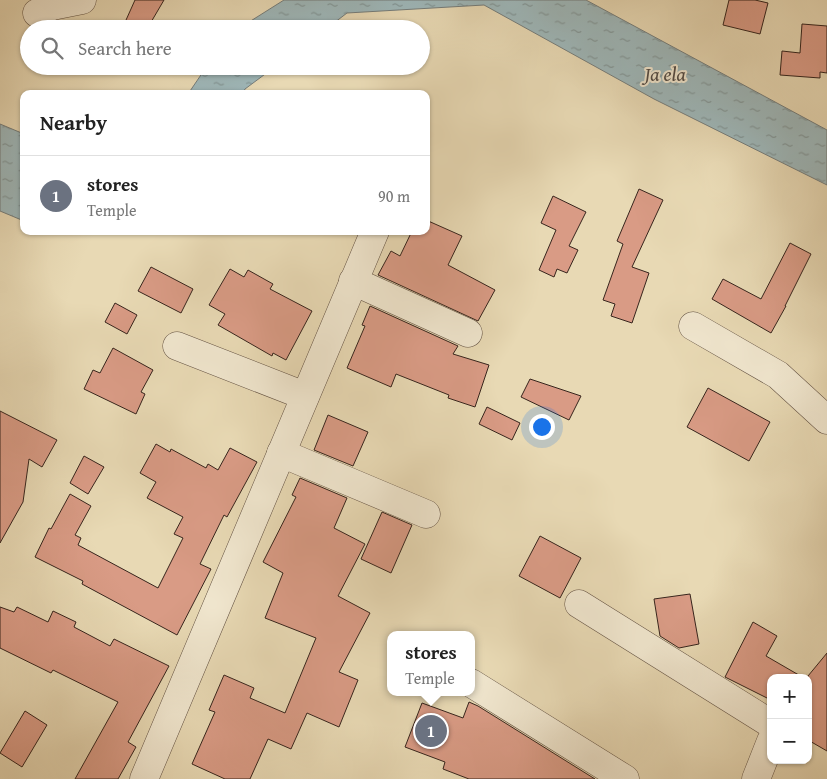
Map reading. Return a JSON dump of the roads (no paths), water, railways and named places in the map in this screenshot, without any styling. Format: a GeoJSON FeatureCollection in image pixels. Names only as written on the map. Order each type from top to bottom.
{"type":"FeatureCollection","features":[{"type":"Feature","properties":{"kind":"street"},"geometry":{"type":"LineString","coordinates":[[37,13],[52,6],[82,0]]}},
{"type":"Feature","properties":{"kind":"street"},"geometry":{"type":"LineString","coordinates":[[144,779],[373,235]]}},
{"type":"Feature","properties":{"kind":"street"},"geometry":{"type":"LineString","coordinates":[[354,281],[468,333]]}},
{"type":"Feature","properties":{"kind":"street"},"geometry":{"type":"LineString","coordinates":[[692,326],[778,375],[827,420]]}},
{"type":"Feature","properties":{"kind":"street"},"geometry":{"type":"LineString","coordinates":[[177,346],[305,396]]}},
{"type":"Feature","properties":{"kind":"street"},"geometry":{"type":"LineString","coordinates":[[281,453],[426,514]]}},
{"type":"Feature","properties":{"kind":"street"},"geometry":{"type":"LineString","coordinates":[[579,604],[767,722]]}},
{"type":"Feature","properties":{"kind":"street"},"geometry":{"type":"LineString","coordinates":[[475,685],[625,779]]}},
{"type":"Feature","properties":{"kind":"street"},"geometry":{"type":"LineString","coordinates":[[756,779],[767,751]]}},
{"type":"Feature","properties":{"kind":"water","name":"Ja ela"},"geometry":{"type":"Polygon","coordinates":[[[284,0],[586,0],[827,130],[827,185],[654,99],[484,5],[347,13],[338,20],[252,20],[284,0]]]}},
{"type":"Feature","properties":{"kind":"water"},"geometry":{"type":"Polygon","coordinates":[[[201,75],[264,75],[244,90],[191,90],[201,75]]]}},
{"type":"Feature","properties":{"kind":"water"},"geometry":{"type":"Polygon","coordinates":[[[0,124],[20,132],[20,219],[0,211],[0,124]]]}},
{"type":"Feature","properties":{"kind":"place","name":"stores"},"geometry":{"type":"Point","coordinates":[431,731]}}]}
